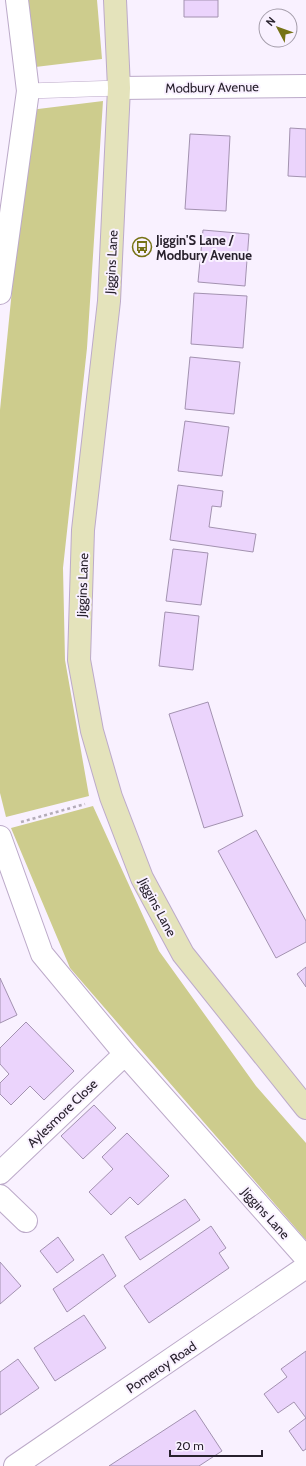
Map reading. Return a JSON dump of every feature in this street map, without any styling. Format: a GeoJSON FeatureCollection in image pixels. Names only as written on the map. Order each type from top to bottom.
{"type":"FeatureCollection","features":[{"type":"Feature","properties":{"kind":"street"},"geometry":{"type":"LineString","coordinates":[[0,292],[28,91],[17,0]]}},
{"type":"Feature","properties":{"kind":"street","name":"Jiggins Lane"},"geometry":{"type":"LineString","coordinates":[[115,0],[119,88],[109,301],[83,530],[79,660],[92,730],[111,797],[142,878],[183,954],[306,1108]]}},
{"type":"Feature","properties":{"kind":"street","name":"Modbury Avenue"},"geometry":{"type":"LineString","coordinates":[[119,88],[306,86]]}},
{"type":"Feature","properties":{"kind":"street","name":"Jiggins Lane"},"geometry":{"type":"LineString","coordinates":[[7,830],[42,954],[125,1054],[306,1258]]}},
{"type":"Feature","properties":{"kind":"street","name":"Aylesmore Close"},"geometry":{"type":"LineString","coordinates":[[0,1173],[125,1054]]}},
{"type":"Feature","properties":{"kind":"street"},"geometry":{"type":"LineString","coordinates":[[0,1196],[26,1221]]}},
{"type":"Feature","properties":{"kind":"street","name":"Pomeroy Road"},"geometry":{"type":"LineString","coordinates":[[15,1466],[306,1267]]}},
{"type":"Feature","properties":{"kind":"lane"},"geometry":{"type":"LineString","coordinates":[[28,91],[119,88]]}},
{"type":"Feature","properties":{"kind":"path"},"geometry":{"type":"LineString","coordinates":[[7,830],[111,797]]}},
{"type":"Feature","properties":{"kind":"shaded area"},"geometry":{"type":"Polygon","coordinates":[[[21,0],[97,0],[102,59],[27,68],[21,0]]]}},
{"type":"Feature","properties":{"kind":"shaded area"},"geometry":{"type":"Polygon","coordinates":[[[103,101],[87,348],[63,568],[65,660],[89,796],[6,817],[0,793],[0,410],[30,110],[103,101]]]}},
{"type":"Feature","properties":{"kind":"shaded area"},"geometry":{"type":"Polygon","coordinates":[[[93,806],[159,951],[256,1086],[306,1143],[306,1240],[70,968],[11,828],[93,806]]]}},
{"type":"Feature","properties":{"kind":"building"},"geometry":{"type":"Polygon","coordinates":[[[184,0],[218,0],[218,17],[184,17],[184,0]]]}},
{"type":"Feature","properties":{"kind":"building"},"geometry":{"type":"Polygon","coordinates":[[[290,128],[306,129],[306,177],[288,176],[290,128]]]}},
{"type":"Feature","properties":{"kind":"building"},"geometry":{"type":"Polygon","coordinates":[[[190,134],[230,136],[226,211],[185,209],[190,134]]]}},
{"type":"Feature","properties":{"kind":"building"},"geometry":{"type":"Polygon","coordinates":[[[203,230],[249,234],[245,286],[198,282],[203,230]]]}},
{"type":"Feature","properties":{"kind":"building"},"geometry":{"type":"Polygon","coordinates":[[[194,293],[247,296],[243,348],[191,344],[194,293]]]}},
{"type":"Feature","properties":{"kind":"building"},"geometry":{"type":"Polygon","coordinates":[[[190,357],[240,362],[234,414],[185,409],[190,357]]]}},
{"type":"Feature","properties":{"kind":"building"},"geometry":{"type":"Polygon","coordinates":[[[185,421],[229,427],[222,476],[178,471],[185,421]]]}},
{"type":"Feature","properties":{"kind":"building"},"geometry":{"type":"Polygon","coordinates":[[[178,485],[223,491],[221,507],[212,506],[209,527],[256,534],[253,552],[170,540],[178,485]]]}},
{"type":"Feature","properties":{"kind":"building"},"geometry":{"type":"Polygon","coordinates":[[[173,549],[208,553],[201,605],[166,601],[173,549]]]}},
{"type":"Feature","properties":{"kind":"building"},"geometry":{"type":"Polygon","coordinates":[[[165,612],[199,616],[193,670],[159,666],[165,612]]]}},
{"type":"Feature","properties":{"kind":"building"},"geometry":{"type":"Polygon","coordinates":[[[208,702],[243,816],[204,828],[169,714],[208,702]]]}},
{"type":"Feature","properties":{"kind":"building"},"geometry":{"type":"Polygon","coordinates":[[[256,830],[306,921],[306,942],[276,958],[218,851],[256,830]]]}},
{"type":"Feature","properties":{"kind":"building"},"geometry":{"type":"Polygon","coordinates":[[[306,967],[306,987],[297,974],[306,967]]]}},
{"type":"Feature","properties":{"kind":"building"},"geometry":{"type":"Polygon","coordinates":[[[0,978],[17,1015],[0,1023],[0,978]]]}},
{"type":"Feature","properties":{"kind":"building"},"geometry":{"type":"Polygon","coordinates":[[[26,1022],[74,1071],[44,1100],[30,1086],[11,1105],[0,1094],[0,1083],[9,1074],[0,1064],[0,1048],[26,1022]]]}},
{"type":"Feature","properties":{"kind":"building"},"geometry":{"type":"Polygon","coordinates":[[[94,1105],[116,1128],[83,1159],[61,1136],[94,1105]]]}},
{"type":"Feature","properties":{"kind":"building"},"geometry":{"type":"Polygon","coordinates":[[[127,1133],[169,1176],[138,1205],[130,1197],[111,1215],[89,1192],[113,1169],[102,1157],[127,1133]]]}},
{"type":"Feature","properties":{"kind":"building"},"geometry":{"type":"Polygon","coordinates":[[[185,1199],[200,1220],[140,1260],[125,1237],[185,1199]]]}},
{"type":"Feature","properties":{"kind":"building"},"geometry":{"type":"Polygon","coordinates":[[[211,1226],[226,1248],[219,1253],[229,1268],[149,1323],[124,1286],[211,1226]]]}},
{"type":"Feature","properties":{"kind":"building"},"geometry":{"type":"Polygon","coordinates":[[[58,1237],[74,1260],[57,1273],[40,1251],[58,1237]]]}},
{"type":"Feature","properties":{"kind":"building"},"geometry":{"type":"Polygon","coordinates":[[[103,1254],[116,1276],[67,1312],[53,1289],[103,1254]]]}},
{"type":"Feature","properties":{"kind":"building"},"geometry":{"type":"Polygon","coordinates":[[[0,1262],[21,1286],[0,1304],[0,1262]]]}},
{"type":"Feature","properties":{"kind":"building"},"geometry":{"type":"Polygon","coordinates":[[[84,1315],[106,1348],[55,1381],[34,1348],[84,1315]]]}},
{"type":"Feature","properties":{"kind":"building"},"geometry":{"type":"Polygon","coordinates":[[[306,1351],[306,1418],[294,1402],[278,1413],[264,1394],[287,1377],[281,1369],[306,1351]]]}},
{"type":"Feature","properties":{"kind":"building"},"geometry":{"type":"Polygon","coordinates":[[[18,1359],[39,1388],[0,1415],[0,1372],[18,1359]]]}},
{"type":"Feature","properties":{"kind":"building"},"geometry":{"type":"Polygon","coordinates":[[[195,1410],[222,1451],[199,1466],[109,1466],[195,1410]]]}},
{"type":"Feature","properties":{"kind":"building"},"geometry":{"type":"Polygon","coordinates":[[[306,1418],[306,1449],[303,1451],[289,1431],[306,1418]]]}},
{"type":"Feature","properties":{"kind":"place","name":"Jiggin'S Lane / Modbury Avenue"},"geometry":{"type":"Point","coordinates":[142,247]}}]}
